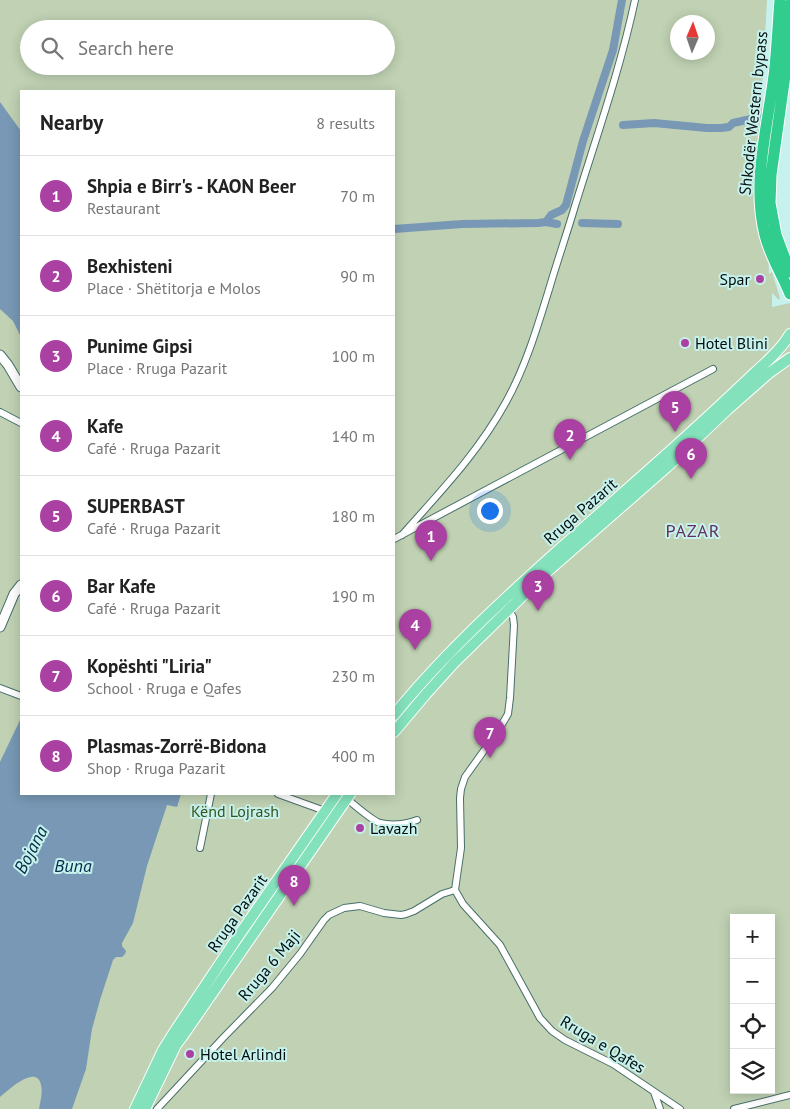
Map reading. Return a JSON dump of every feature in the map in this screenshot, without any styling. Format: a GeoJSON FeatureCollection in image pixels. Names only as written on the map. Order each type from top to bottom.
{"type":"FeatureCollection","features":[{"type":"Feature","properties":{"kind":"highway","name":"Shkodër Western bypass"},"geometry":{"type":"LineString","coordinates":[[780,0],[760,199],[769,249],[788,289]]}},
{"type":"Feature","properties":{"kind":"highway","name":"Shkodër Western bypass"},"geometry":{"type":"LineString","coordinates":[[790,4],[785,75],[771,175],[770,203],[776,235],[790,272]]}},
{"type":"Feature","properties":{"kind":"main road","name":"Rruga Pazarit"},"geometry":{"type":"LineString","coordinates":[[395,714],[457,645],[573,536],[709,416],[779,349],[790,334]]}},
{"type":"Feature","properties":{"kind":"main road"},"geometry":{"type":"LineString","coordinates":[[0,355],[20,385]]}},
{"type":"Feature","properties":{"kind":"main road","name":"Rruga Pazarit"},"geometry":{"type":"LineString","coordinates":[[395,731],[439,678],[579,543],[667,467],[769,373],[790,358]]}},
{"type":"Feature","properties":{"kind":"main road"},"geometry":{"type":"LineString","coordinates":[[0,627],[14,594],[20,586]]}},
{"type":"Feature","properties":{"kind":"main road","name":"Rruga Pazarit"},"geometry":{"type":"LineString","coordinates":[[135,1109],[163,1050],[199,994],[325,812],[345,796]]}},
{"type":"Feature","properties":{"kind":"main road","name":"Rruga Pazarit"},"geometry":{"type":"LineString","coordinates":[[145,1109],[176,1045],[345,796]]}},
{"type":"Feature","properties":{"kind":"street"},"geometry":{"type":"LineString","coordinates":[[402,535],[474,452],[507,401],[522,370],[618,70],[635,0]]}},
{"type":"Feature","properties":{"kind":"street"},"geometry":{"type":"LineString","coordinates":[[395,538],[713,368]]}},
{"type":"Feature","properties":{"kind":"street"},"geometry":{"type":"LineString","coordinates":[[0,412],[20,422]]}},
{"type":"Feature","properties":{"kind":"street"},"geometry":{"type":"LineString","coordinates":[[455,890],[461,848],[460,798],[463,782],[505,720],[509,706],[514,625],[513,617],[509,610]]}},
{"type":"Feature","properties":{"kind":"street"},"geometry":{"type":"LineString","coordinates":[[0,688],[20,696]]}},
{"type":"Feature","properties":{"kind":"street"},"geometry":{"type":"LineString","coordinates":[[200,848],[211,795]]}},
{"type":"Feature","properties":{"kind":"street"},"geometry":{"type":"LineString","coordinates":[[281,795],[325,812]]}},
{"type":"Feature","properties":{"kind":"street"},"geometry":{"type":"LineString","coordinates":[[345,796],[379,822],[399,824],[417,820]]}},
{"type":"Feature","properties":{"kind":"street","name":"Rruga e Qafes"},"geometry":{"type":"LineString","coordinates":[[455,890],[464,904],[500,945],[540,1018],[546,1025],[564,1040],[613,1064],[680,1109]]}},
{"type":"Feature","properties":{"kind":"street","name":"Rruga 6 Maji"},"geometry":{"type":"LineString","coordinates":[[157,1109],[272,988],[300,954],[324,920],[330,915],[344,908],[360,906],[394,914],[406,914],[442,894],[455,890]]}},
{"type":"Feature","properties":{"kind":"street","name":"Rruga e Qafes"},"geometry":{"type":"LineString","coordinates":[[654,1092],[660,1109]]}},
{"type":"Feature","properties":{"kind":"street"},"geometry":{"type":"LineString","coordinates":[[734,1109],[790,1094]]}},
{"type":"Feature","properties":{"kind":"green space","name":"Kënd Lojrash"},"geometry":{"type":"Polygon","coordinates":[[[0,0],[767,0],[762,90],[769,274],[772,272],[780,298],[779,300],[772,293],[772,307],[790,303],[790,1109],[0,1109],[0,0]]]}},
{"type":"Feature","properties":{"kind":"water"},"geometry":{"type":"Polygon","coordinates":[[[0,102],[20,130],[20,335],[13,321],[0,309],[0,102]]]}},
{"type":"Feature","properties":{"kind":"water","name":"Buna"},"geometry":{"type":"Polygon","coordinates":[[[20,720],[20,795],[181,795],[177,807],[167,805],[147,866],[133,923],[122,943],[126,951],[125,954],[113,960],[92,1029],[86,1069],[72,1109],[39,1109],[42,1088],[38,1079],[34,1077],[22,1080],[0,1097],[0,762],[20,720]]]}},
{"type":"Feature","properties":{"kind":"waterway"},"geometry":{"type":"LineString","coordinates":[[395,229],[462,224],[538,223],[546,222],[551,215],[562,210],[566,205],[583,141],[613,50],[622,0]]}},
{"type":"Feature","properties":{"kind":"waterway"},"geometry":{"type":"LineString","coordinates":[[623,125],[654,123],[721,128],[729,127],[733,123],[760,117]]}},
{"type":"Feature","properties":{"kind":"waterway"},"geometry":{"type":"LineString","coordinates":[[546,222],[557,224]]}},
{"type":"Feature","properties":{"kind":"waterway"},"geometry":{"type":"LineString","coordinates":[[582,223],[618,224]]}},
{"type":"Feature","properties":{"kind":"place","name":"Spar"},"geometry":{"type":"Point","coordinates":[760,279]}},
{"type":"Feature","properties":{"kind":"place","name":"Hotel Blini"},"geometry":{"type":"Point","coordinates":[685,343]}},
{"type":"Feature","properties":{"kind":"place","name":"SUPERBAST"},"geometry":{"type":"Point","coordinates":[675,432]}},
{"type":"Feature","properties":{"kind":"place","name":"Bexhisteni"},"geometry":{"type":"Point","coordinates":[570,460]}},
{"type":"Feature","properties":{"kind":"place","name":"Bar Kafe"},"geometry":{"type":"Point","coordinates":[691,479]}},
{"type":"Feature","properties":{"kind":"place","name":"Shpia e Birr's - KAON Beer"},"geometry":{"type":"Point","coordinates":[431,561]}},
{"type":"Feature","properties":{"kind":"place","name":"Punime Gipsi"},"geometry":{"type":"Point","coordinates":[538,611]}},
{"type":"Feature","properties":{"kind":"place","name":"Kafe"},"geometry":{"type":"Point","coordinates":[415,650]}},
{"type":"Feature","properties":{"kind":"place","name":"Kopështi \"Liria\""},"geometry":{"type":"Point","coordinates":[490,758]}},
{"type":"Feature","properties":{"kind":"place","name":"Lavazh"},"geometry":{"type":"Point","coordinates":[360,828]}},
{"type":"Feature","properties":{"kind":"place","name":"Plasmas-Zorrë-Bidona"},"geometry":{"type":"Point","coordinates":[294,906]}},
{"type":"Feature","properties":{"kind":"place","name":"Hotel Arlindi"},"geometry":{"type":"Point","coordinates":[190,1054]}},
{"type":"Feature","properties":{"kind":"district","name":"PAZAR"},"geometry":{"type":"Point","coordinates":[693,531]}},
{"type":"Feature","properties":{"kind":"water label","name":"Bojana"},"geometry":{"type":"Point","coordinates":[31,850]}}]}
